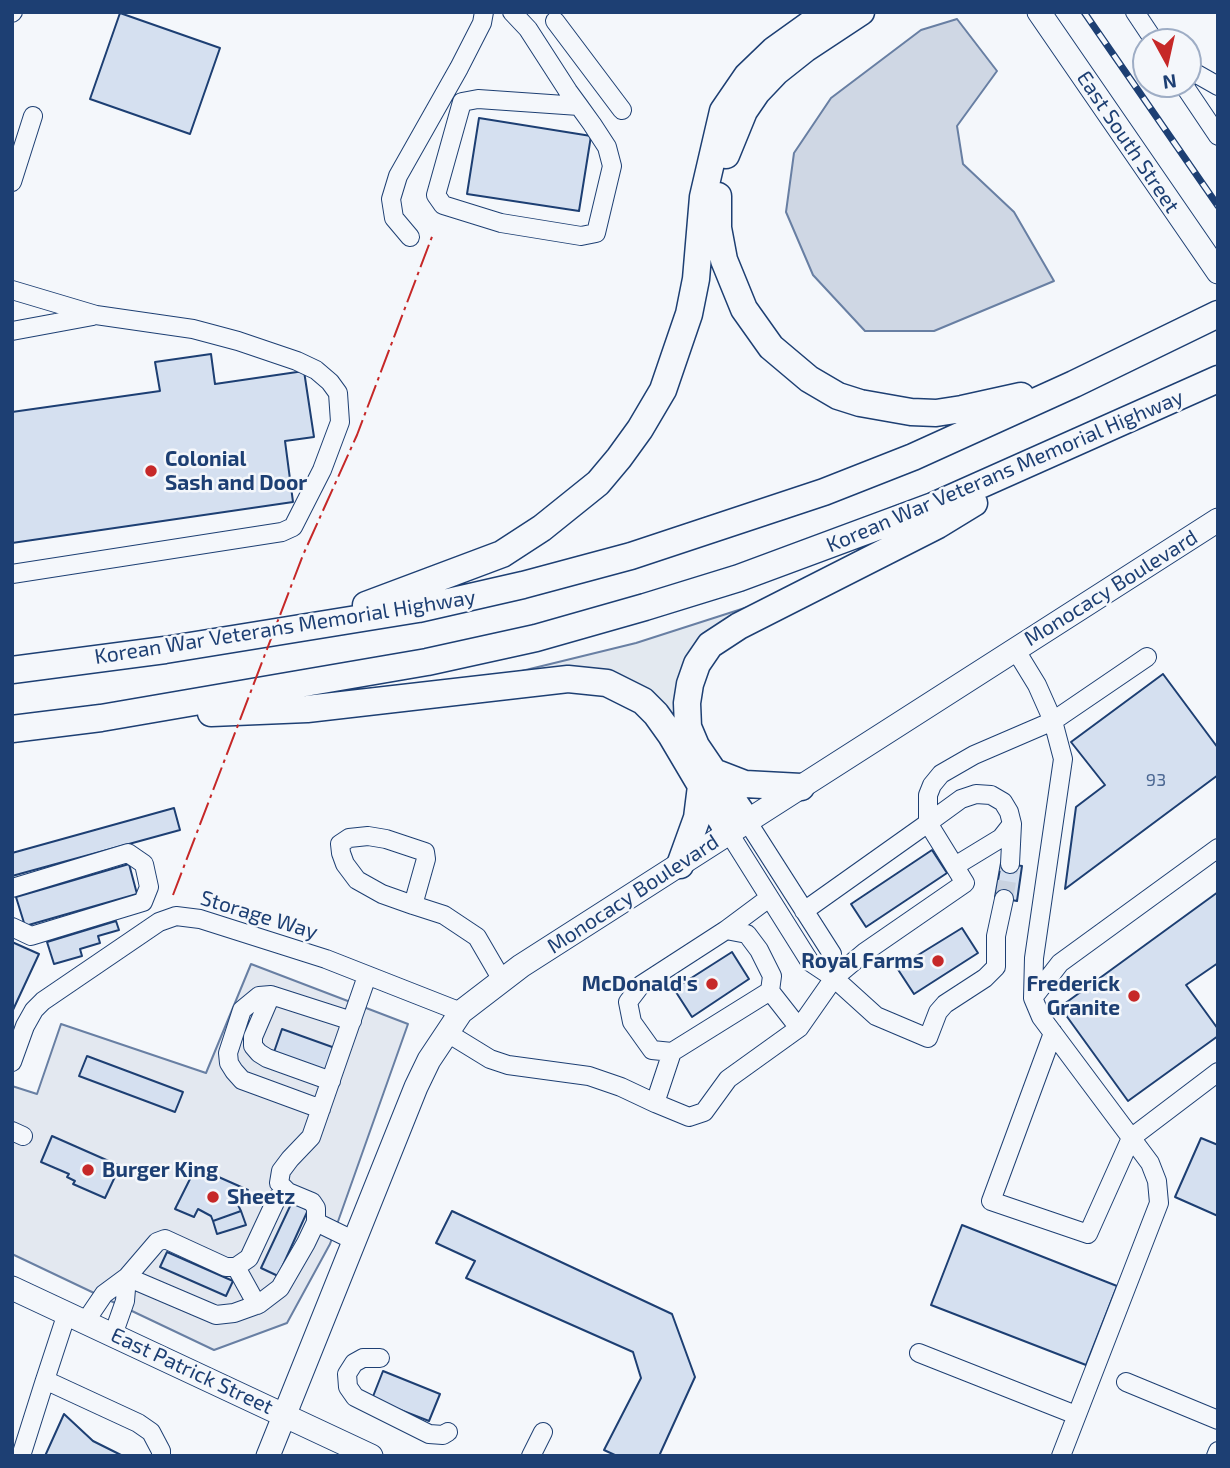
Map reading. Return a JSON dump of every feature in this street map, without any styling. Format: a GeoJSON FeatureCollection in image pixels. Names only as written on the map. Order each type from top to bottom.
{"type":"FeatureCollection","features":[{"type":"Feature","properties":{"kind":"highway"},"geometry":{"type":"LineString","coordinates":[[300,629],[430,583],[502,554],[598,483],[640,429],[663,390],[689,314],[696,279],[703,197],[723,111],[747,76],[774,50],[827,12]]}},
{"type":"Feature","properties":{"kind":"highway"},"geometry":{"type":"LineString","coordinates":[[860,12],[776,72],[744,111],[733,136],[717,203],[718,228],[724,260],[744,309],[771,347],[809,379],[838,396],[882,409],[936,413],[1074,384]]}},
{"type":"Feature","properties":{"kind":"highway","name":"Korean War Veterans Memorial Highway"},"geometry":{"type":"LineString","coordinates":[[12,670],[300,629],[418,609],[631,556],[824,492],[913,457],[1074,384],[1218,314]]}},
{"type":"Feature","properties":{"kind":"highway","name":"Korean War Veterans Memorial Highway"},"geometry":{"type":"LineString","coordinates":[[12,729],[101,718],[427,662],[536,638],[608,618],[739,578],[933,506],[1208,383]]}},
{"type":"Feature","properties":{"kind":"highway"},"geometry":{"type":"LineString","coordinates":[[680,865],[697,818],[707,779],[688,727],[687,703],[697,664],[710,645],[739,626],[938,525],[1061,450]]}},
{"type":"Feature","properties":{"kind":"highway"},"geometry":{"type":"LineString","coordinates":[[101,718],[307,709],[527,683],[589,679],[607,683],[643,701],[707,779],[738,827]]}},
{"type":"Feature","properties":{"kind":"highway"},"geometry":{"type":"LineString","coordinates":[[707,779],[745,784],[801,786]]}},
{"type":"Feature","properties":{"kind":"main road","name":"East South Street"},"geometry":{"type":"LineString","coordinates":[[1039,12],[1218,272]]}},
{"type":"Feature","properties":{"kind":"main road","name":"Monocacy Boulevard"},"geometry":{"type":"LineString","coordinates":[[268,1456],[416,1087],[446,1032],[461,1012],[502,980],[1218,520]]}},
{"type":"Feature","properties":{"kind":"main road","name":"East Patrick Street"},"geometry":{"type":"LineString","coordinates":[[12,1287],[371,1456]]}},
{"type":"Feature","properties":{"kind":"street"},"geometry":{"type":"LineString","coordinates":[[410,237],[394,218],[391,199],[398,176],[447,90],[482,23],[484,12]]}},
{"type":"Feature","properties":{"kind":"street"},"geometry":{"type":"LineString","coordinates":[[462,102],[436,195],[443,205],[501,223],[581,236],[596,233],[612,166],[607,147],[530,32],[512,12]]}},
{"type":"Feature","properties":{"kind":"street"},"geometry":{"type":"LineString","coordinates":[[530,32],[560,17],[622,110]]}},
{"type":"Feature","properties":{"kind":"street"},"geometry":{"type":"LineString","coordinates":[[1202,77],[1218,86]]}},
{"type":"Feature","properties":{"kind":"street"},"geometry":{"type":"LineString","coordinates":[[447,90],[462,102],[478,99],[579,106]]}},
{"type":"Feature","properties":{"kind":"street"},"geometry":{"type":"LineString","coordinates":[[1192,98],[1218,136]]}},
{"type":"Feature","properties":{"kind":"street"},"geometry":{"type":"LineString","coordinates":[[12,182],[33,116]]}},
{"type":"Feature","properties":{"kind":"street"},"geometry":{"type":"LineString","coordinates":[[12,290],[96,315],[193,329],[297,361],[316,370],[338,393],[340,422],[322,470],[293,527],[282,532],[12,574]]}},
{"type":"Feature","properties":{"kind":"street"},"geometry":{"type":"LineString","coordinates":[[12,331],[96,315]]}},
{"type":"Feature","properties":{"kind":"street"},"geometry":{"type":"LineString","coordinates":[[1015,649],[1037,685],[1052,721],[1063,759],[1034,958],[1033,998],[1041,1017],[1150,1163],[1157,1181],[1159,1203],[1060,1456]]}},
{"type":"Feature","properties":{"kind":"street"},"geometry":{"type":"LineString","coordinates":[[446,1032],[490,1059],[508,1065],[589,1076],[690,1117],[704,1112],[728,1079],[799,1028],[834,978],[865,952],[965,883],[928,823],[928,795],[941,774],[974,755],[1052,721],[1147,657]]}},
{"type":"Feature","properties":{"kind":"street"},"geometry":{"type":"LineString","coordinates":[[804,911],[961,799],[976,794],[991,795],[1003,802],[1009,812],[1012,824],[1010,864]]}},
{"type":"Feature","properties":{"kind":"street"},"geometry":{"type":"LineString","coordinates":[[955,866],[1001,838],[1012,824]]}},
{"type":"Feature","properties":{"kind":"street"},"geometry":{"type":"LineString","coordinates":[[738,827],[769,898],[810,962],[834,978],[876,1016],[928,1038],[938,1012],[945,1004],[985,978],[996,967],[996,936],[1004,898]]}},
{"type":"Feature","properties":{"kind":"street"},"geometry":{"type":"LineString","coordinates":[[738,827],[804,911],[832,954],[834,978]]}},
{"type":"Feature","properties":{"kind":"street"},"geometry":{"type":"LineString","coordinates":[[413,905],[426,859],[425,852],[368,836],[349,838],[341,844],[345,864],[357,880],[382,894],[413,905],[444,915],[477,937],[502,980]]}},
{"type":"Feature","properties":{"kind":"street"},"geometry":{"type":"LineString","coordinates":[[1033,998],[1060,963],[1218,849]]}},
{"type":"Feature","properties":{"kind":"street"},"geometry":{"type":"LineString","coordinates":[[12,888],[128,853],[144,864],[149,887],[143,902],[31,936],[12,927]]}},
{"type":"Feature","properties":{"kind":"street"},"geometry":{"type":"LineString","coordinates":[[769,898],[726,930],[641,985],[628,1002],[632,1021],[652,1050],[672,1052],[770,991]]}},
{"type":"Feature","properties":{"kind":"street","name":"Storage Way"},"geometry":{"type":"LineString","coordinates":[[13,1060],[25,1026],[43,1001],[159,922],[176,916],[200,919],[326,960],[461,1012]]}},
{"type":"Feature","properties":{"kind":"street"},"geometry":{"type":"LineString","coordinates":[[726,930],[747,934],[760,950],[772,976],[770,991],[799,1028]]}},
{"type":"Feature","properties":{"kind":"street"},"geometry":{"type":"LineString","coordinates":[[127,1277],[216,1315],[257,1305],[280,1288],[316,1222],[316,1208],[312,1202],[288,1192],[279,1183],[281,1171],[311,1137],[367,976]]}},
{"type":"Feature","properties":{"kind":"street"},"geometry":{"type":"LineString","coordinates":[[321,1109],[242,1080],[229,1063],[228,1054],[242,1010],[259,996],[271,995],[352,1021]]}},
{"type":"Feature","properties":{"kind":"street"},"geometry":{"type":"LineString","coordinates":[[271,995],[253,1037],[253,1046],[267,1058],[331,1081]]}},
{"type":"Feature","properties":{"kind":"street"},"geometry":{"type":"LineString","coordinates":[[1053,1033],[991,1201],[1088,1234],[1131,1138],[1218,1072]]}},
{"type":"Feature","properties":{"kind":"street"},"geometry":{"type":"LineString","coordinates":[[654,1103],[672,1052]]}},
{"type":"Feature","properties":{"kind":"street"},"geometry":{"type":"LineString","coordinates":[[21,1456],[45,1380],[76,1317],[127,1277],[157,1242],[165,1239],[226,1267],[236,1267],[249,1258],[277,1198],[288,1192]]}},
{"type":"Feature","properties":{"kind":"street"},"geometry":{"type":"LineString","coordinates":[[316,1222],[355,1241]]}},
{"type":"Feature","properties":{"kind":"street"},"geometry":{"type":"LineString","coordinates":[[236,1267],[257,1305]]}},
{"type":"Feature","properties":{"kind":"street"},"geometry":{"type":"LineString","coordinates":[[113,1335],[125,1301],[127,1277]]}},
{"type":"Feature","properties":{"kind":"street"},"geometry":{"type":"LineString","coordinates":[[919,1353],[1076,1415]]}},
{"type":"Feature","properties":{"kind":"street"},"geometry":{"type":"LineString","coordinates":[[380,1358],[363,1358],[354,1363],[347,1374],[348,1387],[355,1397],[429,1434],[443,1435],[448,1432]]}},
{"type":"Feature","properties":{"kind":"street"},"geometry":{"type":"LineString","coordinates":[[45,1380],[138,1423],[151,1432],[161,1456]]}},
{"type":"Feature","properties":{"kind":"street"},"geometry":{"type":"LineString","coordinates":[[1126,1382],[1218,1420]]}},
{"type":"Feature","properties":{"kind":"street"},"geometry":{"type":"LineString","coordinates":[[531,1456],[543,1432]]}},
{"type":"Feature","properties":{"kind":"shaded area"},"geometry":{"type":"Polygon","coordinates":[[[957,19],[997,71],[957,126],[963,164],[1014,212],[1054,281],[934,331],[865,331],[813,275],[786,212],[794,153],[831,98],[921,30],[957,19]]]}},
{"type":"Feature","properties":{"kind":"shaded area"},"geometry":{"type":"Polygon","coordinates":[[[779,597],[734,618],[676,720],[655,700],[493,678],[636,643],[779,597]]]}},
{"type":"Feature","properties":{"kind":"shaded area"},"geometry":{"type":"Polygon","coordinates":[[[251,964],[408,1024],[330,1244],[287,1323],[214,1350],[12,1254],[12,1086],[37,1094],[61,1024],[206,1073],[251,964]]]}},
{"type":"Feature","properties":{"kind":"building"},"geometry":{"type":"Polygon","coordinates":[[[120,13],[220,48],[190,134],[90,99],[120,13]]]}},
{"type":"Feature","properties":{"kind":"building"},"geometry":{"type":"Polygon","coordinates":[[[479,118],[591,136],[579,211],[467,194],[479,118]]]}},
{"type":"Feature","properties":{"kind":"building","name":"Colonial Sash and Door"},"geometry":{"type":"Polygon","coordinates":[[[211,354],[215,384],[304,371],[314,437],[285,441],[293,502],[12,543],[12,412],[160,391],[155,362],[211,354]]]}},
{"type":"Feature","properties":{"kind":"building"},"geometry":{"type":"Polygon","coordinates":[[[1163,674],[1218,748],[1218,775],[1065,889],[1076,807],[1105,785],[1071,742],[1163,674]]]}},
{"type":"Feature","properties":{"kind":"building"},"geometry":{"type":"Polygon","coordinates":[[[174,808],[180,830],[12,876],[12,853],[174,808]]]}},
{"type":"Feature","properties":{"kind":"building","name":"Royal Farms"},"geometry":{"type":"Polygon","coordinates":[[[932,850],[947,873],[866,927],[851,904],[932,850]]]}},
{"type":"Feature","properties":{"kind":"building"},"geometry":{"type":"Polygon","coordinates":[[[1001,863],[1022,866],[1017,901],[995,897],[1001,863]]]}},
{"type":"Feature","properties":{"kind":"building"},"geometry":{"type":"Polygon","coordinates":[[[129,864],[137,894],[25,926],[16,897],[129,864]]]}},
{"type":"Feature","properties":{"kind":"building","name":"Frederick Granite"},"geometry":{"type":"Polygon","coordinates":[[[1218,892],[1218,963],[1186,985],[1218,1029],[1218,1036],[1128,1101],[1060,1007],[1218,892]]]}},
{"type":"Feature","properties":{"kind":"building"},"geometry":{"type":"Polygon","coordinates":[[[116,921],[119,930],[98,936],[100,943],[80,949],[82,956],[54,964],[47,942],[116,921]]]}},
{"type":"Feature","properties":{"kind":"building","name":"Royal Farms"},"geometry":{"type":"Polygon","coordinates":[[[962,928],[978,953],[914,994],[897,968],[962,928]]]}},
{"type":"Feature","properties":{"kind":"building"},"geometry":{"type":"Polygon","coordinates":[[[12,942],[39,954],[12,1012],[12,942]]]}},
{"type":"Feature","properties":{"kind":"building","name":"McDonald's"},"geometry":{"type":"Polygon","coordinates":[[[732,952],[749,979],[692,1017],[674,989],[732,952]]]}},
{"type":"Feature","properties":{"kind":"building"},"geometry":{"type":"Polygon","coordinates":[[[282,1029],[335,1048],[327,1071],[274,1052],[282,1029]]]}},
{"type":"Feature","properties":{"kind":"building"},"geometry":{"type":"Polygon","coordinates":[[[87,1056],[183,1092],[175,1112],[79,1076],[87,1056]]]}},
{"type":"Feature","properties":{"kind":"building","name":"Burger King"},"geometry":{"type":"Polygon","coordinates":[[[52,1136],[120,1166],[105,1198],[73,1184],[75,1181],[67,1177],[69,1174],[41,1162],[52,1136]]]}},
{"type":"Feature","properties":{"kind":"building"},"geometry":{"type":"Polygon","coordinates":[[[1201,1138],[1218,1145],[1218,1216],[1175,1197],[1201,1138]]]}},
{"type":"Feature","properties":{"kind":"building","name":"Sheetz"},"geometry":{"type":"Polygon","coordinates":[[[196,1167],[248,1190],[238,1205],[241,1211],[213,1221],[211,1216],[198,1209],[194,1217],[175,1209],[196,1167]]]}},
{"type":"Feature","properties":{"kind":"building","name":"Sheetz"},"geometry":{"type":"Polygon","coordinates":[[[292,1202],[308,1210],[278,1276],[261,1268],[292,1202]]]}},
{"type":"Feature","properties":{"kind":"building"},"geometry":{"type":"Polygon","coordinates":[[[241,1211],[246,1225],[217,1234],[213,1221],[241,1211]]]}},
{"type":"Feature","properties":{"kind":"building"},"geometry":{"type":"Polygon","coordinates":[[[452,1211],[672,1314],[695,1377],[659,1456],[617,1456],[604,1450],[641,1378],[633,1352],[466,1278],[475,1261],[436,1243],[452,1211]]]}},
{"type":"Feature","properties":{"kind":"building"},"geometry":{"type":"Polygon","coordinates":[[[962,1225],[1117,1286],[1086,1365],[931,1305],[962,1225]]]}},
{"type":"Feature","properties":{"kind":"building","name":"Sheetz"},"geometry":{"type":"Polygon","coordinates":[[[167,1252],[233,1281],[226,1296],[160,1267],[167,1252]]]}},
{"type":"Feature","properties":{"kind":"building"},"geometry":{"type":"Polygon","coordinates":[[[383,1371],[440,1394],[429,1421],[372,1399],[383,1371]]]}},
{"type":"Feature","properties":{"kind":"building"},"geometry":{"type":"Polygon","coordinates":[[[64,1414],[93,1441],[123,1456],[45,1456],[64,1414]]]}},
{"type":"Feature","properties":{"kind":"tunnel"},"geometry":{"type":"LineString","coordinates":[[1004,899],[1010,864]]}},
{"type":"Feature","properties":{"kind":"railway"},"geometry":{"type":"LineString","coordinates":[[1084,12],[1218,206]]}},
{"type":"Feature","properties":{"kind":"power"},"geometry":{"type":"LineString","coordinates":[[173,895],[303,555],[357,435],[433,234]]}},
{"type":"Feature","properties":{"kind":"place","name":"Colonial Sash and Door"},"geometry":{"type":"Point","coordinates":[151,471]}},
{"type":"Feature","properties":{"kind":"place","name":"Royal Farms"},"geometry":{"type":"Point","coordinates":[938,961]}},
{"type":"Feature","properties":{"kind":"place","name":"McDonald's"},"geometry":{"type":"Point","coordinates":[712,984]}},
{"type":"Feature","properties":{"kind":"place","name":"Frederick Granite"},"geometry":{"type":"Point","coordinates":[1134,996]}},
{"type":"Feature","properties":{"kind":"place","name":"Burger King"},"geometry":{"type":"Point","coordinates":[88,1170]}},
{"type":"Feature","properties":{"kind":"place","name":"Sheetz"},"geometry":{"type":"Point","coordinates":[213,1197]}}]}
